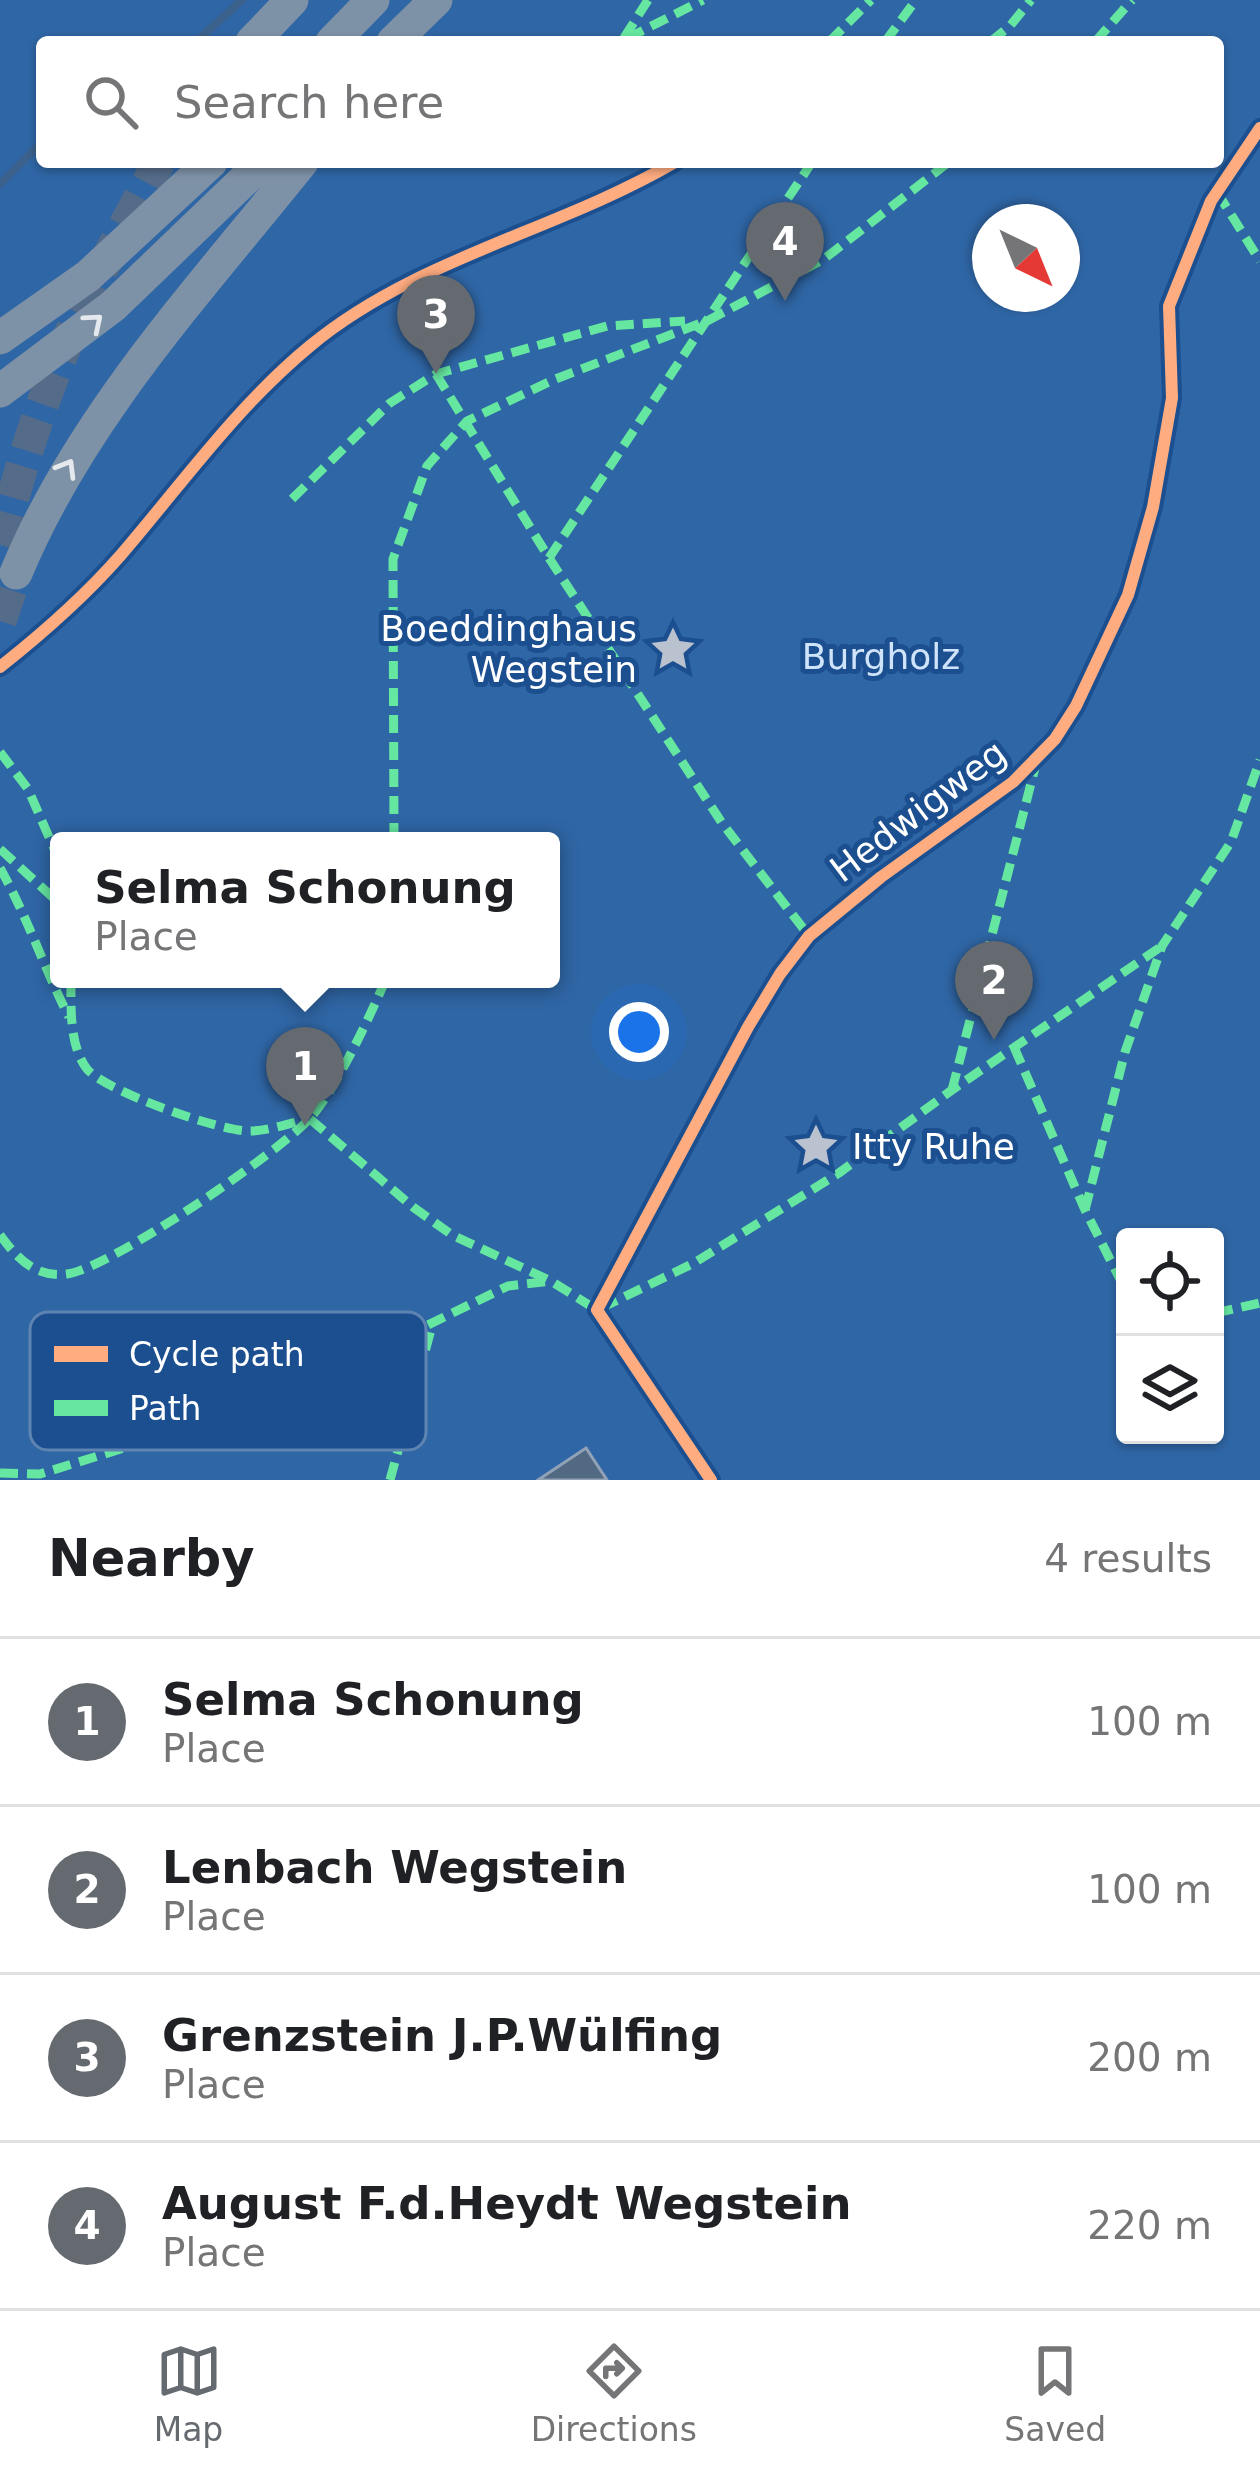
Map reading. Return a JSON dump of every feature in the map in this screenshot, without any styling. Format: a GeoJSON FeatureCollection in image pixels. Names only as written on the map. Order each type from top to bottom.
{"type":"FeatureCollection","features":[{"type":"Feature","properties":{"kind":"highway"},"geometry":{"type":"LineString","coordinates":[[258,36],[292,0]]}},
{"type":"Feature","properties":{"kind":"highway"},"geometry":{"type":"LineString","coordinates":[[338,36],[373,0]]}},
{"type":"Feature","properties":{"kind":"highway"},"geometry":{"type":"LineString","coordinates":[[401,36],[436,0]]}},
{"type":"Feature","properties":{"kind":"highway"},"geometry":{"type":"LineString","coordinates":[[0,338],[88,276],[205,168]]}},
{"type":"Feature","properties":{"kind":"highway"},"geometry":{"type":"LineString","coordinates":[[0,392],[113,306],[257,168]]}},
{"type":"Feature","properties":{"kind":"highway"},"geometry":{"type":"LineString","coordinates":[[16,573],[47,503],[94,425],[297,168]]}},
{"type":"Feature","properties":{"kind":"street"},"geometry":{"type":"LineString","coordinates":[[622,1347],[711,1480]]}},
{"type":"Feature","properties":{"kind":"lane","name":"Hedwigweg"},"geometry":{"type":"LineString","coordinates":[[622,1347],[597,1310],[780,974],[809,936],[1012,782],[1054,740],[1076,706],[1128,595],[1153,507],[1172,398],[1169,306],[1211,201],[1260,128]]}},
{"type":"Feature","properties":{"kind":"green space","name":"Burgholz"},"geometry":{"type":"Polygon","coordinates":[[[0,0],[1260,0],[1260,1480],[0,1480],[0,0]]]}},
{"type":"Feature","properties":{"kind":"building"},"geometry":{"type":"Polygon","coordinates":[[[586,1448],[607,1480],[538,1480],[586,1448]]]}},
{"type":"Feature","properties":{"kind":"waterway"},"geometry":{"type":"LineString","coordinates":[[203,36],[242,0]]}},
{"type":"Feature","properties":{"kind":"waterway"},"geometry":{"type":"LineString","coordinates":[[0,184],[36,148]]}},
{"type":"Feature","properties":{"kind":"tunnel"},"geometry":{"type":"LineString","coordinates":[[0,545],[59,361],[156,168]]}},
{"type":"Feature","properties":{"kind":"tunnel"},"geometry":{"type":"LineString","coordinates":[[0,621],[16,573]]}},
{"type":"Feature","properties":{"kind":"marked path"},"geometry":{"type":"LineString","coordinates":[[625,36],[648,0]]}},
{"type":"Feature","properties":{"kind":"marked path"},"geometry":{"type":"LineString","coordinates":[[632,36],[703,0]]}},
{"type":"Feature","properties":{"kind":"marked path"},"geometry":{"type":"LineString","coordinates":[[835,36],[871,0]]}},
{"type":"Feature","properties":{"kind":"marked path"},"geometry":{"type":"LineString","coordinates":[[889,36],[916,0]]}},
{"type":"Feature","properties":{"kind":"marked path"},"geometry":{"type":"LineString","coordinates":[[998,36],[1031,0]]}},
{"type":"Feature","properties":{"kind":"marked path"},"geometry":{"type":"LineString","coordinates":[[1100,36],[1132,0]]}},
{"type":"Feature","properties":{"kind":"marked path"},"geometry":{"type":"LineString","coordinates":[[549,558],[808,168]]}},
{"type":"Feature","properties":{"kind":"marked path"},"geometry":{"type":"LineString","coordinates":[[394,832],[393,559],[427,466],[467,421],[553,380],[709,320],[824,259],[941,168]]}},
{"type":"Feature","properties":{"kind":"marked path"},"geometry":{"type":"LineString","coordinates":[[1217,192],[1260,261]]}},
{"type":"Feature","properties":{"kind":"marked path"},"geometry":{"type":"LineString","coordinates":[[292,499],[390,403],[436,374],[607,326],[685,321]]}},
{"type":"Feature","properties":{"kind":"marked path"},"geometry":{"type":"LineString","coordinates":[[436,374],[722,823],[809,936]]}},
{"type":"Feature","properties":{"kind":"marked path"},"geometry":{"type":"LineString","coordinates":[[0,752],[28,789],[50,839]]}},
{"type":"Feature","properties":{"kind":"marked path"},"geometry":{"type":"LineString","coordinates":[[1085,1210],[1125,1052],[1162,946],[1231,842],[1260,760]]}},
{"type":"Feature","properties":{"kind":"marked path"},"geometry":{"type":"LineString","coordinates":[[952,1090],[1036,764]]}},
{"type":"Feature","properties":{"kind":"marked path"},"geometry":{"type":"LineString","coordinates":[[0,849],[50,895]]}},
{"type":"Feature","properties":{"kind":"marked path"},"geometry":{"type":"LineString","coordinates":[[0,868],[50,974]]}},
{"type":"Feature","properties":{"kind":"marked path"},"geometry":{"type":"LineString","coordinates":[[310,1119],[452,1235],[551,1281],[597,1310],[694,1263],[839,1173],[1162,946]]}},
{"type":"Feature","properties":{"kind":"marked path"},"geometry":{"type":"LineString","coordinates":[[56,988],[69,1017]]}},
{"type":"Feature","properties":{"kind":"marked path"},"geometry":{"type":"LineString","coordinates":[[71,988],[77,1049],[87,1069],[98,1078],[164,1109],[235,1130],[263,1130],[304,1120]]}},
{"type":"Feature","properties":{"kind":"marked path"},"geometry":{"type":"LineString","coordinates":[[0,1235],[28,1265],[45,1273],[67,1274],[119,1252],[194,1206],[312,1116],[342,1070],[382,988]]}},
{"type":"Feature","properties":{"kind":"marked path"},"geometry":{"type":"LineString","coordinates":[[1014,1047],[1116,1271]]}},
{"type":"Feature","properties":{"kind":"marked path"},"geometry":{"type":"LineString","coordinates":[[426,1326],[508,1286],[551,1281]]}},
{"type":"Feature","properties":{"kind":"marked path"},"geometry":{"type":"LineString","coordinates":[[1224,1311],[1260,1303]]}},
{"type":"Feature","properties":{"kind":"marked path"},"geometry":{"type":"LineString","coordinates":[[426,1348],[432,1326]]}},
{"type":"Feature","properties":{"kind":"marked path"},"geometry":{"type":"LineString","coordinates":[[0,1473],[40,1474],[117,1450]]}},
{"type":"Feature","properties":{"kind":"marked path"},"geometry":{"type":"LineString","coordinates":[[390,1480],[398,1450]]}},
{"type":"Feature","properties":{"kind":"cycle path"},"geometry":{"type":"LineString","coordinates":[[711,1480],[597,1310],[748,1027],[809,936],[881,877],[1013,782],[1055,739],[1076,706],[1128,595],[1153,507],[1172,398],[1169,306],[1211,201],[1260,128]]}},
{"type":"Feature","properties":{"kind":"cycle path"},"geometry":{"type":"LineString","coordinates":[[0,667],[92,586],[234,420],[310,346],[395,290],[664,168]]}},
{"type":"Feature","properties":{"kind":"place","name":"August F.d.Heydt Wegstein"},"geometry":{"type":"Point","coordinates":[785,301]}},
{"type":"Feature","properties":{"kind":"place","name":"Grenzstein J.P.Wülfing"},"geometry":{"type":"Point","coordinates":[436,374]}},
{"type":"Feature","properties":{"kind":"place","name":"Boeddinghaus Wegstein"},"geometry":{"type":"Point","coordinates":[673,649]}},
{"type":"Feature","properties":{"kind":"place","name":"Lenbach Wegstein"},"geometry":{"type":"Point","coordinates":[994,1040]}},
{"type":"Feature","properties":{"kind":"place","name":"Selma Schonung"},"geometry":{"type":"Point","coordinates":[305,1126]}},
{"type":"Feature","properties":{"kind":"place","name":"Itty Ruhe"},"geometry":{"type":"Point","coordinates":[816,1146]}}]}
